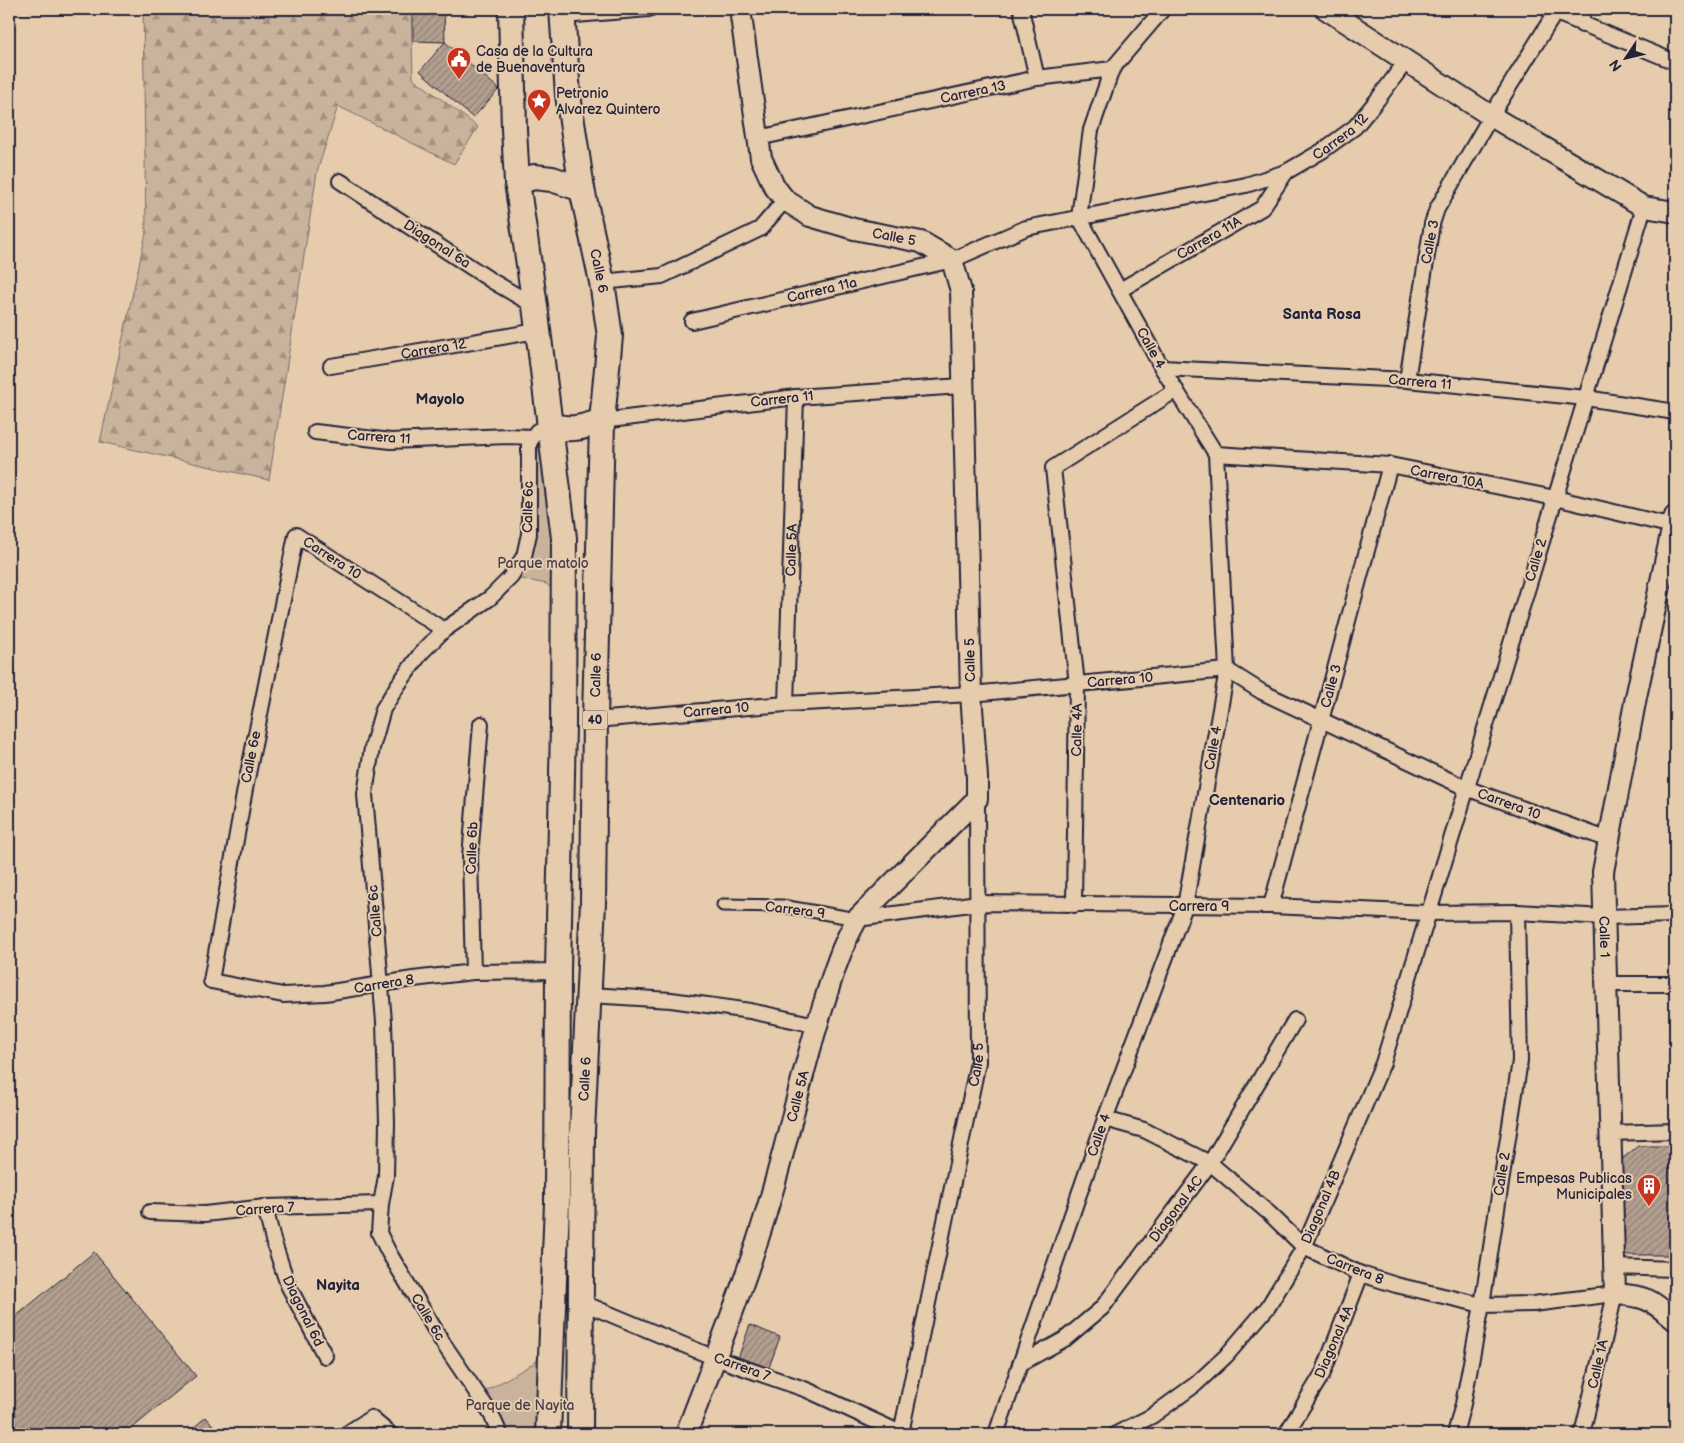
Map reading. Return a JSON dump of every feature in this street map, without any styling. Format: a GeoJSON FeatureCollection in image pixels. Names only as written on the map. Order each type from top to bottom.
{"type":"FeatureCollection","features":[{"type":"Feature","properties":{"kind":"highway","name":"Calle 6"},"geometry":{"type":"LineString","coordinates":[[511,9],[517,182],[535,306],[541,431],[564,538],[557,1202],[548,1434]]}},
{"type":"Feature","properties":{"kind":"highway","name":"Calle 6"},"geometry":{"type":"LineString","coordinates":[[563,12],[568,95],[582,189],[602,282],[610,336],[602,421],[593,902],[582,1132],[580,1434]]}},
{"type":"Feature","properties":{"kind":"highway"},"geometry":{"type":"LineString","coordinates":[[517,182],[534,177],[552,179],[582,189]]}},
{"type":"Feature","properties":{"kind":"highway"},"geometry":{"type":"LineString","coordinates":[[541,431],[576,429],[602,421]]}},
{"type":"Feature","properties":{"kind":"main road","name":"Calle 5"},"geometry":{"type":"LineString","coordinates":[[740,9],[761,158],[774,186],[785,200],[810,216],[854,229],[921,242],[952,260],[961,291],[971,694],[977,799]]}},
{"type":"Feature","properties":{"kind":"main road"},"geometry":{"type":"LineString","coordinates":[[1326,9],[1491,116],[1644,207],[1675,212]]}},
{"type":"Feature","properties":{"kind":"main road","name":"Calle 1"},"geometry":{"type":"LineString","coordinates":[[1615,1294],[1603,872],[1636,697],[1674,521]]}},
{"type":"Feature","properties":{"kind":"main road","name":"Calle 5A"},"geometry":{"type":"LineString","coordinates":[[686,1434],[741,1289],[771,1197],[816,1025],[837,961],[857,918],[977,799]]}},
{"type":"Feature","properties":{"kind":"main road"},"geometry":{"type":"LineString","coordinates":[[1615,1294],[1634,1295],[1651,1300],[1675,1320]]}},
{"type":"Feature","properties":{"kind":"street"},"geometry":{"type":"LineString","coordinates":[[563,12],[649,9]]}},
{"type":"Feature","properties":{"kind":"street"},"geometry":{"type":"LineString","coordinates":[[1021,9],[1038,78]]}},
{"type":"Feature","properties":{"kind":"street"},"geometry":{"type":"LineString","coordinates":[[1079,217],[1091,130],[1112,69],[1163,9]]}},
{"type":"Feature","properties":{"kind":"street"},"geometry":{"type":"LineString","coordinates":[[1582,9],[1582,25]]}},
{"type":"Feature","properties":{"kind":"street"},"geometry":{"type":"LineString","coordinates":[[1551,11],[1675,62]]}},
{"type":"Feature","properties":{"kind":"street","name":"Calle 3"},"geometry":{"type":"LineString","coordinates":[[1407,380],[1432,224],[1437,209],[1551,11]]}},
{"type":"Feature","properties":{"kind":"street","name":"Carrera 12"},"geometry":{"type":"LineString","coordinates":[[952,260],[1026,228],[1246,184],[1286,172],[1322,151],[1355,127],[1407,60]]}},
{"type":"Feature","properties":{"kind":"street","name":"Carrera 13"},"geometry":{"type":"LineString","coordinates":[[758,138],[1038,78],[1112,69]]}},
{"type":"Feature","properties":{"kind":"street","name":"Carrera 11A"},"geometry":{"type":"LineString","coordinates":[[1120,290],[1262,208],[1286,172]]}},
{"type":"Feature","properties":{"kind":"street","name":"Diagonal 6a"},"geometry":{"type":"LineString","coordinates":[[340,181],[492,281],[535,306]]}},
{"type":"Feature","properties":{"kind":"street"},"geometry":{"type":"LineString","coordinates":[[602,282],[662,276],[760,229],[785,200]]}},
{"type":"Feature","properties":{"kind":"street","name":"Calle 2"},"geometry":{"type":"LineString","coordinates":[[1428,913],[1644,207]]}},
{"type":"Feature","properties":{"kind":"street","name":"Calle 4"},"geometry":{"type":"LineString","coordinates":[[996,1434],[1105,1119],[1185,906],[1227,670],[1216,454],[1162,368],[1079,217]]}},
{"type":"Feature","properties":{"kind":"street","name":"Carrera 11a"},"geometry":{"type":"LineString","coordinates":[[692,321],[952,260]]}},
{"type":"Feature","properties":{"kind":"street","name":"Carrera 12"},"geometry":{"type":"LineString","coordinates":[[331,366],[537,331]]}},
{"type":"Feature","properties":{"kind":"street","name":"Carrera 11"},"geometry":{"type":"LineString","coordinates":[[1162,368],[1407,380],[1586,398],[1675,412]]}},
{"type":"Feature","properties":{"kind":"street","name":"Carrera 11"},"geometry":{"type":"LineString","coordinates":[[602,421],[796,397],[962,386]]}},
{"type":"Feature","properties":{"kind":"street","name":"Calle 4A"},"geometry":{"type":"LineString","coordinates":[[1074,905],[1078,684],[1053,468],[1176,390]]}},
{"type":"Feature","properties":{"kind":"street","name":"Calle 5A"},"geometry":{"type":"LineString","coordinates":[[786,704],[796,397]]}},
{"type":"Feature","properties":{"kind":"street","name":"Carrera 11"},"geometry":{"type":"LineString","coordinates":[[316,432],[391,441],[507,436],[541,431]]}},
{"type":"Feature","properties":{"kind":"street","name":"Calle 6c"},"geometry":{"type":"LineString","coordinates":[[500,1434],[491,1414],[443,1343],[379,1233],[381,1204],[386,1176],[387,1122],[384,1022],[365,794],[372,748],[383,709],[421,652],[444,630],[490,598],[511,577],[524,556],[529,534],[529,443],[541,431]]}},
{"type":"Feature","properties":{"kind":"street","name":"Carrera 10A"},"geometry":{"type":"LineString","coordinates":[[1216,454],[1390,465],[1674,521]]}},
{"type":"Feature","properties":{"kind":"street","name":"Calle 3"},"geometry":{"type":"LineString","coordinates":[[1270,906],[1390,465]]}},
{"type":"Feature","properties":{"kind":"street","name":"Carrera 10"},"geometry":{"type":"LineString","coordinates":[[296,534],[444,630]]}},
{"type":"Feature","properties":{"kind":"street","name":"Calle 6e"},"geometry":{"type":"LineString","coordinates":[[210,981],[245,789],[296,534]]}},
{"type":"Feature","properties":{"kind":"street","name":"Carrera 10"},"geometry":{"type":"LineString","coordinates":[[595,720],[786,704],[971,694],[1227,670],[1262,692],[1466,788],[1609,840]]}},
{"type":"Feature","properties":{"kind":"street","name":"Calle 6b"},"geometry":{"type":"LineString","coordinates":[[473,972],[470,857],[481,724]]}},
{"type":"Feature","properties":{"kind":"street","name":"Calle 5"},"geometry":{"type":"LineString","coordinates":[[902,1434],[978,1062],[977,799]]}},
{"type":"Feature","properties":{"kind":"street","name":"Carrera 9"},"geometry":{"type":"LineString","coordinates":[[723,905],[782,906],[857,918],[978,903],[1270,906],[1428,913],[1516,912],[1604,917],[1675,915]]}},
{"type":"Feature","properties":{"kind":"street","name":"Calle 2"},"geometry":{"type":"LineString","coordinates":[[1455,1434],[1463,1404],[1482,1305],[1520,1062],[1516,912]]}},
{"type":"Feature","properties":{"kind":"street","name":"Diagonal 4B"},"geometry":{"type":"LineString","coordinates":[[1116,1434],[1152,1416],[1196,1384],[1226,1356],[1268,1307],[1304,1247],[1383,1063],[1428,913]]}},
{"type":"Feature","properties":{"kind":"street","name":"Carrera 8"},"geometry":{"type":"LineString","coordinates":[[210,981],[283,995],[325,993],[473,972],[558,971]]}},
{"type":"Feature","properties":{"kind":"street"},"geometry":{"type":"LineString","coordinates":[[1606,984],[1675,984]]}},
{"type":"Feature","properties":{"kind":"street"},"geometry":{"type":"LineString","coordinates":[[590,995],[671,1000],[750,1011],[816,1025]]}},
{"type":"Feature","properties":{"kind":"street","name":"Diagonal 4C"},"geometry":{"type":"LineString","coordinates":[[1020,1364],[1065,1338],[1102,1308],[1210,1163],[1295,1020]]}},
{"type":"Feature","properties":{"kind":"street","name":"Carrera 8"},"geometry":{"type":"LineString","coordinates":[[1105,1119],[1144,1130],[1210,1163],[1270,1214],[1304,1247],[1362,1274],[1396,1285],[1482,1305],[1533,1304],[1615,1294]]}},
{"type":"Feature","properties":{"kind":"street"},"geometry":{"type":"LineString","coordinates":[[1610,1133],[1675,1132]]}},
{"type":"Feature","properties":{"kind":"street","name":"Carrera 7"},"geometry":{"type":"LineString","coordinates":[[150,1212],[205,1214],[265,1207],[381,1204]]}},
{"type":"Feature","properties":{"kind":"street","name":"Diagonal 6d"},"geometry":{"type":"LineString","coordinates":[[265,1207],[273,1240],[288,1285],[325,1356]]}},
{"type":"Feature","properties":{"kind":"street"},"geometry":{"type":"LineString","coordinates":[[1614,1267],[1675,1269]]}},
{"type":"Feature","properties":{"kind":"street","name":"Diagonal 4A"},"geometry":{"type":"LineString","coordinates":[[1286,1434],[1323,1373],[1362,1274]]}},
{"type":"Feature","properties":{"kind":"street","name":"Calle 1A"},"geometry":{"type":"LineString","coordinates":[[1582,1434],[1615,1294]]}},
{"type":"Feature","properties":{"kind":"street","name":"Carrera 7"},"geometry":{"type":"LineString","coordinates":[[581,1302],[715,1358],[806,1390],[902,1434]]}},
{"type":"Feature","properties":{"kind":"street"},"geometry":{"type":"LineString","coordinates":[[346,1434],[371,1418],[390,1434]]}},
{"type":"Feature","properties":{"kind":"green space"},"geometry":{"type":"Polygon","coordinates":[[[143,9],[411,9],[413,78],[478,127],[454,164],[338,106],[317,172],[269,480],[100,442],[146,233],[143,9]]]}},
{"type":"Feature","properties":{"kind":"green space","name":"Parque matolo"},"geometry":{"type":"Polygon","coordinates":[[[549,425],[555,594],[547,584],[511,577],[524,556],[529,453],[549,425]]]}},
{"type":"Feature","properties":{"kind":"green space","name":"Parque de Nayita"},"geometry":{"type":"Polygon","coordinates":[[[551,1348],[548,1434],[499,1434],[479,1395],[534,1363],[551,1348]]]}},
{"type":"Feature","properties":{"kind":"building"},"geometry":{"type":"Polygon","coordinates":[[[413,9],[444,9],[445,42],[413,41],[413,9]]]}},
{"type":"Feature","properties":{"kind":"building","name":"Casa de la Cultura de Buenaventura"},"geometry":{"type":"Polygon","coordinates":[[[445,42],[499,89],[473,118],[420,71],[445,42]]]}},
{"type":"Feature","properties":{"kind":"building","name":"Empesas Publicas Municipales"},"geometry":{"type":"Polygon","coordinates":[[[1638,1146],[1675,1146],[1675,1255],[1625,1255],[1622,1159],[1638,1146]]]}},
{"type":"Feature","properties":{"kind":"building"},"geometry":{"type":"Polygon","coordinates":[[[94,1252],[196,1376],[125,1434],[16,1434],[9,1425],[9,1322],[94,1252]]]}},
{"type":"Feature","properties":{"kind":"building"},"geometry":{"type":"Polygon","coordinates":[[[750,1325],[780,1337],[767,1373],[737,1361],[750,1325]]]}},
{"type":"Feature","properties":{"kind":"building"},"geometry":{"type":"Polygon","coordinates":[[[206,1417],[220,1434],[186,1434],[206,1417]]]}},
{"type":"Feature","properties":{"kind":"place","name":"Casa de la Cultura de Buenaventura"},"geometry":{"type":"Point","coordinates":[459,80]}},
{"type":"Feature","properties":{"kind":"place","name":"Petronio Alvarez Quintero"},"geometry":{"type":"Point","coordinates":[539,122]}},
{"type":"Feature","properties":{"kind":"place","name":"Empesas Publicas Municipales"},"geometry":{"type":"Point","coordinates":[1649,1207]}},
{"type":"Feature","properties":{"kind":"district","name":"Santa Rosa"},"geometry":{"type":"Point","coordinates":[1322,314]}},
{"type":"Feature","properties":{"kind":"district","name":"Mayolo"},"geometry":{"type":"Point","coordinates":[440,399]}},
{"type":"Feature","properties":{"kind":"district","name":"Centenario"},"geometry":{"type":"Point","coordinates":[1247,800]}},
{"type":"Feature","properties":{"kind":"district","name":"Nayita"},"geometry":{"type":"Point","coordinates":[338,1285]}}]}
